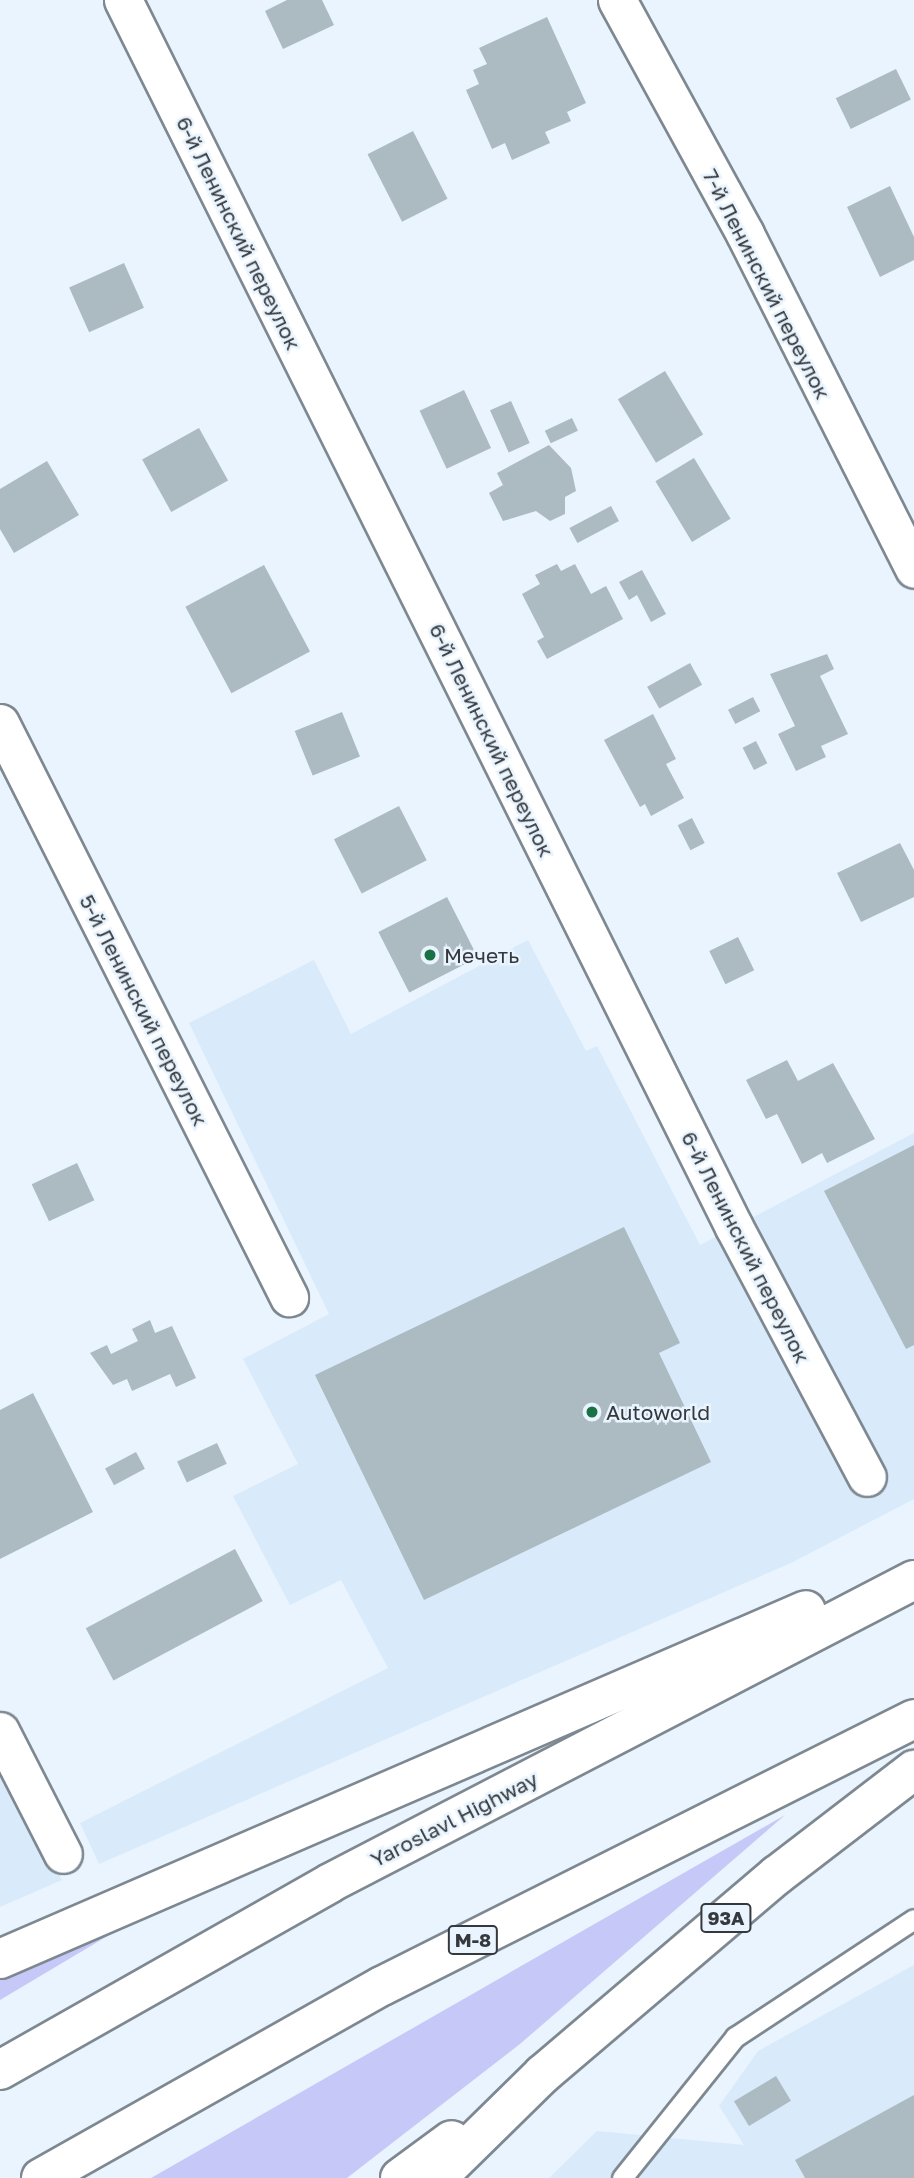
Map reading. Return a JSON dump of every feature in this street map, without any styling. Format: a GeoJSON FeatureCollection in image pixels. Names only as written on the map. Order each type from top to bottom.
{"type":"FeatureCollection","features":[{"type":"Feature","properties":{"kind":"main road"},"geometry":{"type":"LineString","coordinates":[[0,1959],[914,1563]]}},
{"type":"Feature","properties":{"kind":"main road","name":"Yaroslavl Highway"},"geometry":{"type":"LineString","coordinates":[[0,2070],[330,1883],[914,1580]]}},
{"type":"Feature","properties":{"kind":"main road","name":"М-8"},"geometry":{"type":"LineString","coordinates":[[41,2178],[382,1986],[914,1719]]}},
{"type":"Feature","properties":{"kind":"main road","name":"93A"},"geometry":{"type":"LineString","coordinates":[[437,2178],[543,2074],[776,1875],[914,1770]]}},
{"type":"Feature","properties":{"kind":"main road","name":"93A"},"geometry":{"type":"LineString","coordinates":[[400,2178],[543,2074]]}},
{"type":"Feature","properties":{"kind":"street","name":"6-й Ленинский переулок"},"geometry":{"type":"LineString","coordinates":[[123,0],[734,1227],[867,1477]]}},
{"type":"Feature","properties":{"kind":"street","name":"7-й Ленинский переулок"},"geometry":{"type":"LineString","coordinates":[[617,0],[745,234],[914,569]]}},
{"type":"Feature","properties":{"kind":"street","name":"5-й Ленинский переулок"},"geometry":{"type":"LineString","coordinates":[[0,723],[289,1297]]}},
{"type":"Feature","properties":{"kind":"street"},"geometry":{"type":"LineString","coordinates":[[0,1731],[62,1854]]}},
{"type":"Feature","properties":{"kind":"lane"},"geometry":{"type":"LineString","coordinates":[[626,2176],[735,2037],[914,1919]]}},
{"type":"Feature","properties":{"kind":"shaded area","name":"Autoworld"},"geometry":{"type":"Polygon","coordinates":[[[528,940],[586,1051],[597,1046],[700,1245],[914,1133],[914,1499],[791,1563],[99,1864],[80,1823],[388,1668],[341,1580],[290,1605],[233,1496],[298,1464],[243,1359],[329,1314],[189,1023],[314,960],[351,1034],[528,940]]]}},
{"type":"Feature","properties":{"kind":"shaded area"},"geometry":{"type":"Polygon","coordinates":[[[0,1767],[62,1880],[0,1907],[0,1767]]]}},
{"type":"Feature","properties":{"kind":"shaded area"},"geometry":{"type":"Polygon","coordinates":[[[785,1815],[520,2044],[347,2178],[151,2178],[785,1815]]]}},
{"type":"Feature","properties":{"kind":"shaded area"},"geometry":{"type":"Polygon","coordinates":[[[200,1881],[0,2000],[0,1970],[200,1881]]]}},
{"type":"Feature","properties":{"kind":"shaded area"},"geometry":{"type":"Polygon","coordinates":[[[914,1965],[914,2178],[549,2178],[597,2131],[744,2145],[719,2106],[758,2051],[914,1965]]]}},
{"type":"Feature","properties":{"kind":"building"},"geometry":{"type":"Polygon","coordinates":[[[287,0],[322,0],[334,25],[283,49],[265,11],[287,0]]]}},
{"type":"Feature","properties":{"kind":"building"},"geometry":{"type":"Polygon","coordinates":[[[547,17],[586,103],[567,112],[571,121],[545,132],[550,143],[512,160],[505,143],[492,149],[466,90],[479,84],[473,70],[487,64],[479,48],[547,17]]]}},
{"type":"Feature","properties":{"kind":"building"},"geometry":{"type":"Polygon","coordinates":[[[896,69],[911,100],[851,129],[836,98],[896,69]]]}},
{"type":"Feature","properties":{"kind":"building"},"geometry":{"type":"Polygon","coordinates":[[[413,131],[448,199],[402,222],[368,154],[413,131]]]}},
{"type":"Feature","properties":{"kind":"building"},"geometry":{"type":"Polygon","coordinates":[[[890,186],[914,237],[914,260],[880,277],[847,207],[890,186]]]}},
{"type":"Feature","properties":{"kind":"building"},"geometry":{"type":"Polygon","coordinates":[[[124,263],[144,308],[89,332],[69,287],[124,263]]]}},
{"type":"Feature","properties":{"kind":"building"},"geometry":{"type":"Polygon","coordinates":[[[665,371],[703,434],[656,463],[618,399],[665,371]]]}},
{"type":"Feature","properties":{"kind":"building"},"geometry":{"type":"Polygon","coordinates":[[[464,390],[491,448],[447,469],[420,411],[464,390]]]}},
{"type":"Feature","properties":{"kind":"building"},"geometry":{"type":"Polygon","coordinates":[[[511,401],[530,443],[509,452],[490,410],[511,401]]]}},
{"type":"Feature","properties":{"kind":"building"},"geometry":{"type":"Polygon","coordinates":[[[572,418],[578,431],[551,443],[545,431],[572,418]]]}},
{"type":"Feature","properties":{"kind":"building"},"geometry":{"type":"Polygon","coordinates":[[[199,428],[228,480],[171,512],[142,460],[199,428]]]}},
{"type":"Feature","properties":{"kind":"building"},"geometry":{"type":"Polygon","coordinates":[[[549,445],[571,468],[576,491],[565,497],[565,514],[550,521],[536,511],[503,521],[489,493],[503,485],[497,473],[549,445]]]}},
{"type":"Feature","properties":{"kind":"building"},"geometry":{"type":"Polygon","coordinates":[[[694,458],[731,519],[692,542],[655,481],[694,458]]]}},
{"type":"Feature","properties":{"kind":"building"},"geometry":{"type":"Polygon","coordinates":[[[47,461],[79,515],[14,553],[0,529],[0,489],[47,461]]]}},
{"type":"Feature","properties":{"kind":"building"},"geometry":{"type":"Polygon","coordinates":[[[611,506],[619,521],[577,543],[570,528],[611,506]]]}},
{"type":"Feature","properties":{"kind":"building"},"geometry":{"type":"Polygon","coordinates":[[[557,564],[561,571],[575,564],[591,594],[606,586],[623,619],[547,659],[537,641],[544,637],[522,594],[540,584],[535,575],[557,564]]]}},
{"type":"Feature","properties":{"kind":"building"},"geometry":{"type":"Polygon","coordinates":[[[264,565],[310,652],[231,693],[185,607],[264,565]]]}},
{"type":"Feature","properties":{"kind":"building"},"geometry":{"type":"Polygon","coordinates":[[[642,570],[666,614],[651,622],[637,595],[629,600],[619,582],[642,570]]]}},
{"type":"Feature","properties":{"kind":"building"},"geometry":{"type":"Polygon","coordinates":[[[827,654],[834,669],[820,676],[848,734],[821,746],[826,757],[796,771],[778,734],[795,726],[770,674],[827,654]]]}},
{"type":"Feature","properties":{"kind":"building"},"geometry":{"type":"Polygon","coordinates":[[[690,663],[702,685],[659,709],[647,687],[690,663]]]}},
{"type":"Feature","properties":{"kind":"building"},"geometry":{"type":"Polygon","coordinates":[[[753,697],[760,711],[735,724],[728,710],[753,697]]]}},
{"type":"Feature","properties":{"kind":"building"},"geometry":{"type":"Polygon","coordinates":[[[342,712],[360,757],[313,776],[295,731],[342,712]]]}},
{"type":"Feature","properties":{"kind":"building"},"geometry":{"type":"Polygon","coordinates":[[[653,714],[676,759],[666,764],[684,798],[651,816],[645,804],[640,807],[604,740],[653,714]]]}},
{"type":"Feature","properties":{"kind":"building"},"geometry":{"type":"Polygon","coordinates":[[[756,741],[767,763],[754,770],[743,748],[756,741]]]}},
{"type":"Feature","properties":{"kind":"building"},"geometry":{"type":"Polygon","coordinates":[[[399,806],[427,860],[362,893],[334,839],[399,806]]]}},
{"type":"Feature","properties":{"kind":"building"},"geometry":{"type":"Polygon","coordinates":[[[692,818],[705,843],[690,850],[678,825],[692,818]]]}},
{"type":"Feature","properties":{"kind":"building"},"geometry":{"type":"Polygon","coordinates":[[[900,843],[914,870],[914,897],[861,922],[837,873],[900,843]]]}},
{"type":"Feature","properties":{"kind":"building"},"geometry":{"type":"Polygon","coordinates":[[[447,897],[478,958],[409,993],[378,932],[447,897]]]}},
{"type":"Feature","properties":{"kind":"building"},"geometry":{"type":"Polygon","coordinates":[[[738,937],[754,970],[725,984],[709,951],[738,937]]]}},
{"type":"Feature","properties":{"kind":"building"},"geometry":{"type":"Polygon","coordinates":[[[787,1060],[798,1081],[833,1063],[875,1139],[827,1163],[822,1153],[802,1164],[777,1114],[766,1119],[746,1080],[787,1060]]]}},
{"type":"Feature","properties":{"kind":"building"},"geometry":{"type":"Polygon","coordinates":[[[914,1145],[914,1345],[906,1349],[824,1191],[914,1145]]]}},
{"type":"Feature","properties":{"kind":"building"},"geometry":{"type":"Polygon","coordinates":[[[77,1163],[94,1200],[49,1221],[32,1184],[77,1163]]]}},
{"type":"Feature","properties":{"kind":"building"},"geometry":{"type":"Polygon","coordinates":[[[624,1227],[680,1343],[659,1353],[711,1462],[424,1600],[315,1375],[624,1227]]]}},
{"type":"Feature","properties":{"kind":"building"},"geometry":{"type":"Polygon","coordinates":[[[150,1320],[155,1333],[172,1326],[196,1378],[176,1387],[170,1374],[132,1391],[127,1379],[113,1385],[90,1353],[107,1345],[111,1354],[138,1341],[132,1329],[150,1320]]]}},
{"type":"Feature","properties":{"kind":"building"},"geometry":{"type":"Polygon","coordinates":[[[33,1393],[93,1512],[0,1559],[0,1410],[33,1393]]]}},
{"type":"Feature","properties":{"kind":"building"},"geometry":{"type":"Polygon","coordinates":[[[217,1443],[227,1464],[187,1482],[177,1462],[217,1443]]]}},
{"type":"Feature","properties":{"kind":"building"},"geometry":{"type":"Polygon","coordinates":[[[136,1452],[145,1469],[114,1485],[105,1468],[136,1452]]]}},
{"type":"Feature","properties":{"kind":"building"},"geometry":{"type":"Polygon","coordinates":[[[235,1549],[263,1601],[113,1680],[86,1628],[235,1549]]]}},
{"type":"Feature","properties":{"kind":"building"},"geometry":{"type":"Polygon","coordinates":[[[776,2076],[791,2101],[749,2126],[734,2101],[776,2076]]]}},
{"type":"Feature","properties":{"kind":"building"},"geometry":{"type":"Polygon","coordinates":[[[914,2095],[914,2178],[805,2178],[795,2160],[914,2095]]]}},
{"type":"Feature","properties":{"kind":"place","name":"Мечеть"},"geometry":{"type":"Point","coordinates":[430,955]}},
{"type":"Feature","properties":{"kind":"place","name":"Autoworld"},"geometry":{"type":"Point","coordinates":[592,1412]}}]}
